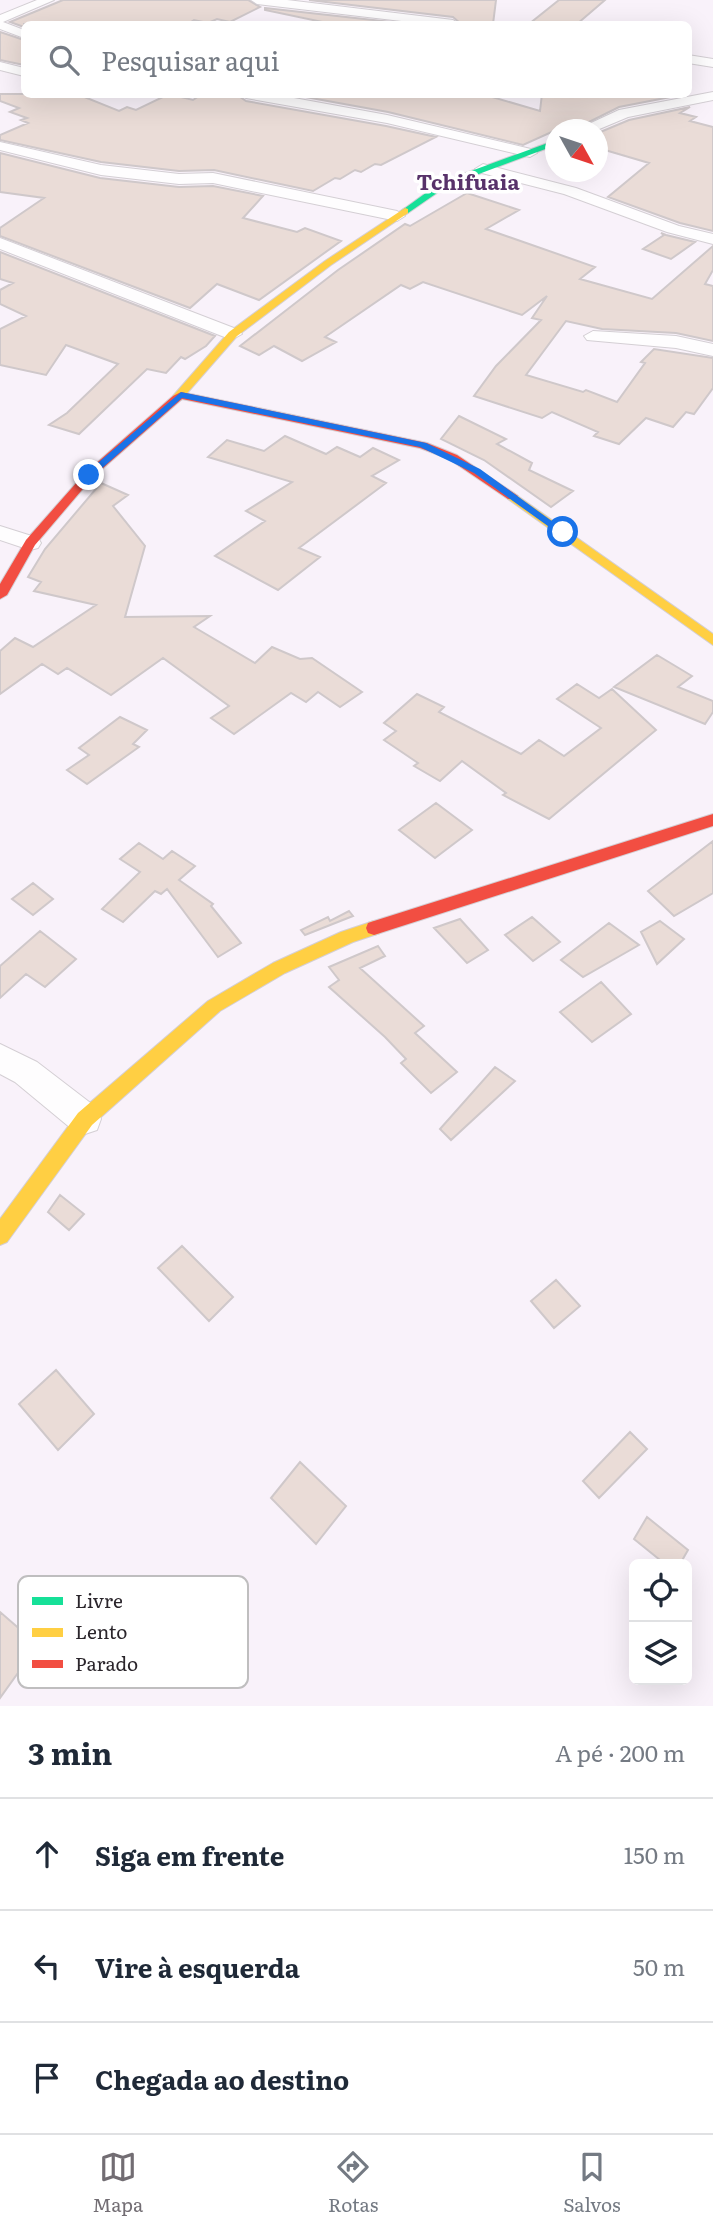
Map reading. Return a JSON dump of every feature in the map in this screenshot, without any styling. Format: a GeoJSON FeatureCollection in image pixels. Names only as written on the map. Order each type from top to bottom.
{"type":"FeatureCollection","features":[{"type":"Feature","properties":{"kind":"street"},"geometry":{"type":"LineString","coordinates":[[0,19],[48,0]]}},
{"type":"Feature","properties":{"kind":"street"},"geometry":{"type":"LineString","coordinates":[[257,0],[427,21]]}},
{"type":"Feature","properties":{"kind":"street"},"geometry":{"type":"LineString","coordinates":[[394,21],[401,18]]}},
{"type":"Feature","properties":{"kind":"street"},"geometry":{"type":"LineString","coordinates":[[0,25],[21,33]]}},
{"type":"Feature","properties":{"kind":"street"},"geometry":{"type":"LineString","coordinates":[[692,60],[713,63]]}},
{"type":"Feature","properties":{"kind":"street"},"geometry":{"type":"LineString","coordinates":[[0,66],[21,71]]}},
{"type":"Feature","properties":{"kind":"street"},"geometry":{"type":"LineString","coordinates":[[608,120],[624,113],[713,96]]}},
{"type":"Feature","properties":{"kind":"street"},"geometry":{"type":"LineString","coordinates":[[288,99],[530,153]]}},
{"type":"Feature","properties":{"kind":"street"},"geometry":{"type":"LineString","coordinates":[[0,146],[101,170],[179,178],[213,178],[397,216]]}},
{"type":"Feature","properties":{"kind":"street"},"geometry":{"type":"LineString","coordinates":[[0,595],[30,543],[89,475],[181,395],[233,334],[328,263],[444,184],[545,146]]}},
{"type":"Feature","properties":{"kind":"street"},"geometry":{"type":"LineString","coordinates":[[483,169],[570,191],[673,229],[713,239]]}},
{"type":"Feature","properties":{"kind":"street"},"geometry":{"type":"LineString","coordinates":[[0,243],[233,334]]}},
{"type":"Feature","properties":{"kind":"street"},"geometry":{"type":"LineString","coordinates":[[593,335],[676,342],[713,350]]}},
{"type":"Feature","properties":{"kind":"street"},"geometry":{"type":"LineString","coordinates":[[181,395],[423,445],[453,457],[477,471],[713,641]]}},
{"type":"Feature","properties":{"kind":"street"},"geometry":{"type":"LineString","coordinates":[[0,533],[30,543]]}},
{"type":"Feature","properties":{"kind":"street"},"geometry":{"type":"LineString","coordinates":[[0,1234],[85,1119],[214,1006],[279,968],[347,937],[713,820]]}},
{"type":"Feature","properties":{"kind":"street"},"geometry":{"type":"LineString","coordinates":[[0,1058],[26,1072],[85,1119]]}},
{"type":"Feature","properties":{"kind":"building"},"geometry":{"type":"Polygon","coordinates":[[[63,0],[248,0],[260,7],[232,21],[21,21],[21,26],[10,22],[63,0]]]}},
{"type":"Feature","properties":{"kind":"building"},"geometry":{"type":"Polygon","coordinates":[[[309,0],[496,0],[493,21],[458,21],[453,17],[309,0]]]}},
{"type":"Feature","properties":{"kind":"building"},"geometry":{"type":"Polygon","coordinates":[[[559,0],[605,0],[580,21],[533,21],[559,0]]]}},
{"type":"Feature","properties":{"kind":"building"},"geometry":{"type":"Polygon","coordinates":[[[265,8],[382,21],[318,21],[265,8]]]}},
{"type":"Feature","properties":{"kind":"building"},"geometry":{"type":"Polygon","coordinates":[[[0,32],[21,39],[21,64],[0,60],[0,32]]]}},
{"type":"Feature","properties":{"kind":"building"},"geometry":{"type":"Polygon","coordinates":[[[0,94],[21,94],[21,98],[87,98],[119,111],[127,107],[136,110],[161,98],[242,98],[436,137],[381,165],[375,164],[361,172],[355,170],[313,191],[214,170],[179,171],[101,162],[0,140],[0,135],[28,123],[21,120],[27,118],[10,112],[19,108],[0,101],[0,94]]]}},
{"type":"Feature","properties":{"kind":"building"},"geometry":{"type":"Polygon","coordinates":[[[311,98],[496,98],[540,111],[542,98],[665,98],[619,107],[595,119],[545,119],[545,135],[523,145],[388,112],[311,98]]]}},
{"type":"Feature","properties":{"kind":"building"},"geometry":{"type":"Polygon","coordinates":[[[690,107],[680,113],[696,117],[690,121],[713,127],[713,231],[680,223],[608,197],[649,163],[608,151],[608,129],[629,120],[690,107]]]}},
{"type":"Feature","properties":{"kind":"building"},"geometry":{"type":"Polygon","coordinates":[[[0,153],[100,178],[179,187],[213,186],[263,196],[243,218],[297,232],[305,228],[341,241],[259,300],[217,284],[190,308],[0,236],[0,228],[44,198],[0,192],[0,153]]]}},
{"type":"Feature","properties":{"kind":"building"},"geometry":{"type":"Polygon","coordinates":[[[467,193],[519,210],[486,229],[595,267],[580,279],[652,299],[713,246],[713,270],[705,284],[713,286],[713,341],[676,333],[602,329],[566,321],[526,375],[583,392],[586,390],[617,402],[645,363],[641,362],[654,349],[713,358],[713,388],[694,414],[686,412],[673,427],[646,418],[619,444],[594,436],[598,432],[552,412],[542,418],[474,396],[496,366],[541,320],[532,318],[547,296],[522,315],[423,282],[410,289],[401,285],[325,337],[336,342],[302,361],[274,346],[259,355],[240,346],[338,270],[405,224],[410,226],[467,193]]]}},
{"type":"Feature","properties":{"kind":"building"},"geometry":{"type":"Polygon","coordinates":[[[661,233],[695,242],[671,259],[643,249],[664,235],[661,233]]]}},
{"type":"Feature","properties":{"kind":"building"},"geometry":{"type":"Polygon","coordinates":[[[0,252],[215,336],[206,346],[185,359],[181,357],[166,373],[147,369],[79,434],[49,425],[67,413],[118,364],[66,345],[46,375],[0,365],[0,329],[26,316],[0,304],[0,290],[13,283],[0,279],[0,252]]]}},
{"type":"Feature","properties":{"kind":"building"},"geometry":{"type":"Polygon","coordinates":[[[459,416],[506,439],[497,444],[532,463],[529,470],[573,491],[551,507],[484,460],[441,439],[459,416]]]}},
{"type":"Feature","properties":{"kind":"building"},"geometry":{"type":"Polygon","coordinates":[[[285,436],[326,454],[337,447],[360,457],[373,448],[399,460],[372,476],[386,483],[299,548],[320,557],[278,590],[215,556],[265,521],[246,511],[292,482],[208,457],[227,440],[264,451],[285,436]]]}},
{"type":"Feature","properties":{"kind":"building"},"geometry":{"type":"Polygon","coordinates":[[[101,483],[128,495],[113,506],[145,546],[125,617],[210,616],[194,627],[255,663],[272,647],[300,659],[312,658],[362,692],[340,707],[318,692],[306,702],[291,693],[234,734],[211,718],[229,706],[163,658],[111,695],[67,668],[58,674],[42,664],[0,694],[0,651],[15,638],[33,647],[96,605],[34,591],[41,582],[28,577],[45,549],[101,483]]]}},
{"type":"Feature","properties":{"kind":"building"},"geometry":{"type":"Polygon","coordinates":[[[657,655],[692,676],[678,687],[713,701],[713,712],[705,724],[614,687],[657,655]]]}},
{"type":"Feature","properties":{"kind":"building"},"geometry":{"type":"Polygon","coordinates":[[[577,684],[599,698],[612,689],[656,730],[549,819],[503,795],[506,793],[462,761],[440,781],[414,766],[418,763],[384,740],[396,731],[384,723],[417,694],[444,707],[439,712],[521,754],[539,740],[564,756],[601,728],[557,699],[577,684]]]}},
{"type":"Feature","properties":{"kind":"building"},"geometry":{"type":"Polygon","coordinates":[[[120,717],[147,730],[133,744],[139,747],[87,784],[67,770],[89,755],[79,748],[120,717]]]}},
{"type":"Feature","properties":{"kind":"building"},"geometry":{"type":"Polygon","coordinates":[[[436,803],[472,830],[435,858],[399,830],[436,803]]]}},
{"type":"Feature","properties":{"kind":"building"},"geometry":{"type":"Polygon","coordinates":[[[713,841],[713,893],[674,916],[648,891],[713,841]]]}},
{"type":"Feature","properties":{"kind":"building"},"geometry":{"type":"Polygon","coordinates":[[[139,843],[163,859],[172,851],[195,866],[179,880],[213,904],[211,906],[241,943],[218,957],[167,889],[161,894],[155,891],[123,922],[102,909],[140,872],[120,859],[139,843]]]}},
{"type":"Feature","properties":{"kind":"building"},"geometry":{"type":"Polygon","coordinates":[[[33,883],[53,899],[33,915],[12,899],[33,883]]]}},
{"type":"Feature","properties":{"kind":"building"},"geometry":{"type":"Polygon","coordinates":[[[349,911],[353,916],[305,935],[301,930],[328,917],[330,921],[349,911]]]}},
{"type":"Feature","properties":{"kind":"building"},"geometry":{"type":"Polygon","coordinates":[[[532,917],[560,942],[533,961],[505,935],[532,917]]]}},
{"type":"Feature","properties":{"kind":"building"},"geometry":{"type":"Polygon","coordinates":[[[460,919],[488,950],[467,963],[434,928],[460,919]]]}},
{"type":"Feature","properties":{"kind":"building"},"geometry":{"type":"Polygon","coordinates":[[[660,921],[684,939],[657,964],[641,932],[660,921]]]}},
{"type":"Feature","properties":{"kind":"building"},"geometry":{"type":"Polygon","coordinates":[[[609,923],[639,945],[583,977],[561,960],[609,923]]]}},
{"type":"Feature","properties":{"kind":"building"},"geometry":{"type":"Polygon","coordinates":[[[40,931],[76,959],[45,987],[26,974],[0,998],[0,966],[40,931]]]}},
{"type":"Feature","properties":{"kind":"building"},"geometry":{"type":"Polygon","coordinates":[[[378,946],[385,956],[360,968],[424,1026],[415,1033],[457,1072],[431,1093],[401,1063],[406,1059],[385,1037],[329,987],[339,980],[329,967],[378,946]]]}},
{"type":"Feature","properties":{"kind":"building"},"geometry":{"type":"Polygon","coordinates":[[[601,982],[631,1014],[592,1042],[560,1012],[601,982]]]}},
{"type":"Feature","properties":{"kind":"building"},"geometry":{"type":"Polygon","coordinates":[[[495,1067],[515,1081],[451,1140],[440,1129],[495,1067]]]}},
{"type":"Feature","properties":{"kind":"building"},"geometry":{"type":"Polygon","coordinates":[[[60,1195],[84,1214],[69,1230],[48,1212],[60,1195]]]}},
{"type":"Feature","properties":{"kind":"building"},"geometry":{"type":"Polygon","coordinates":[[[182,1246],[233,1297],[209,1321],[158,1268],[182,1246]]]}},
{"type":"Feature","properties":{"kind":"building"},"geometry":{"type":"Polygon","coordinates":[[[556,1280],[580,1306],[554,1328],[531,1301],[556,1280]]]}},
{"type":"Feature","properties":{"kind":"building"},"geometry":{"type":"Polygon","coordinates":[[[56,1370],[94,1414],[58,1450],[19,1404],[56,1370]]]}},
{"type":"Feature","properties":{"kind":"building"},"geometry":{"type":"Polygon","coordinates":[[[630,1432],[647,1449],[599,1498],[583,1481],[630,1432]]]}},
{"type":"Feature","properties":{"kind":"building"},"geometry":{"type":"Polygon","coordinates":[[[300,1462],[346,1506],[316,1544],[271,1498],[300,1462]]]}},
{"type":"Feature","properties":{"kind":"building"},"geometry":{"type":"Polygon","coordinates":[[[647,1517],[688,1550],[683,1559],[659,1559],[634,1539],[647,1517]]]}},
{"type":"Feature","properties":{"kind":"building"},"geometry":{"type":"Polygon","coordinates":[[[0,1612],[18,1628],[18,1673],[0,1698],[0,1612]]]}},
{"type":"Feature","properties":{"kind":"traffic: fast"},"geometry":{"type":"LineString","coordinates":[[405,211],[444,184],[545,146]]}},
{"type":"Feature","properties":{"kind":"traffic: slow"},"geometry":{"type":"LineString","coordinates":[[177,398],[233,334],[328,263],[405,211]]}},
{"type":"Feature","properties":{"kind":"traffic: slow"},"geometry":{"type":"LineString","coordinates":[[512,496],[713,641]]}},
{"type":"Feature","properties":{"kind":"traffic: slow"},"geometry":{"type":"LineString","coordinates":[[0,1235],[85,1119],[214,1006],[279,968],[347,937],[374,928]]}},
{"type":"Feature","properties":{"kind":"traffic: jam"},"geometry":{"type":"LineString","coordinates":[[181,395],[423,445],[453,457],[512,496]]}},
{"type":"Feature","properties":{"kind":"traffic: jam"},"geometry":{"type":"LineString","coordinates":[[0,595],[30,543],[89,475],[177,398]]}},
{"type":"Feature","properties":{"kind":"traffic: jam"},"geometry":{"type":"LineString","coordinates":[[374,928],[713,820]]}},
{"type":"Feature","properties":{"kind":"district","name":"Tchifuaia"},"geometry":{"type":"Point","coordinates":[468,183]}},
{"type":"Feature","properties":{"kind":"route"},"geometry":{"type":"LineString","coordinates":[[89,475],[181,395],[423,445],[453,457],[477,471],[563,532]]}}]}
